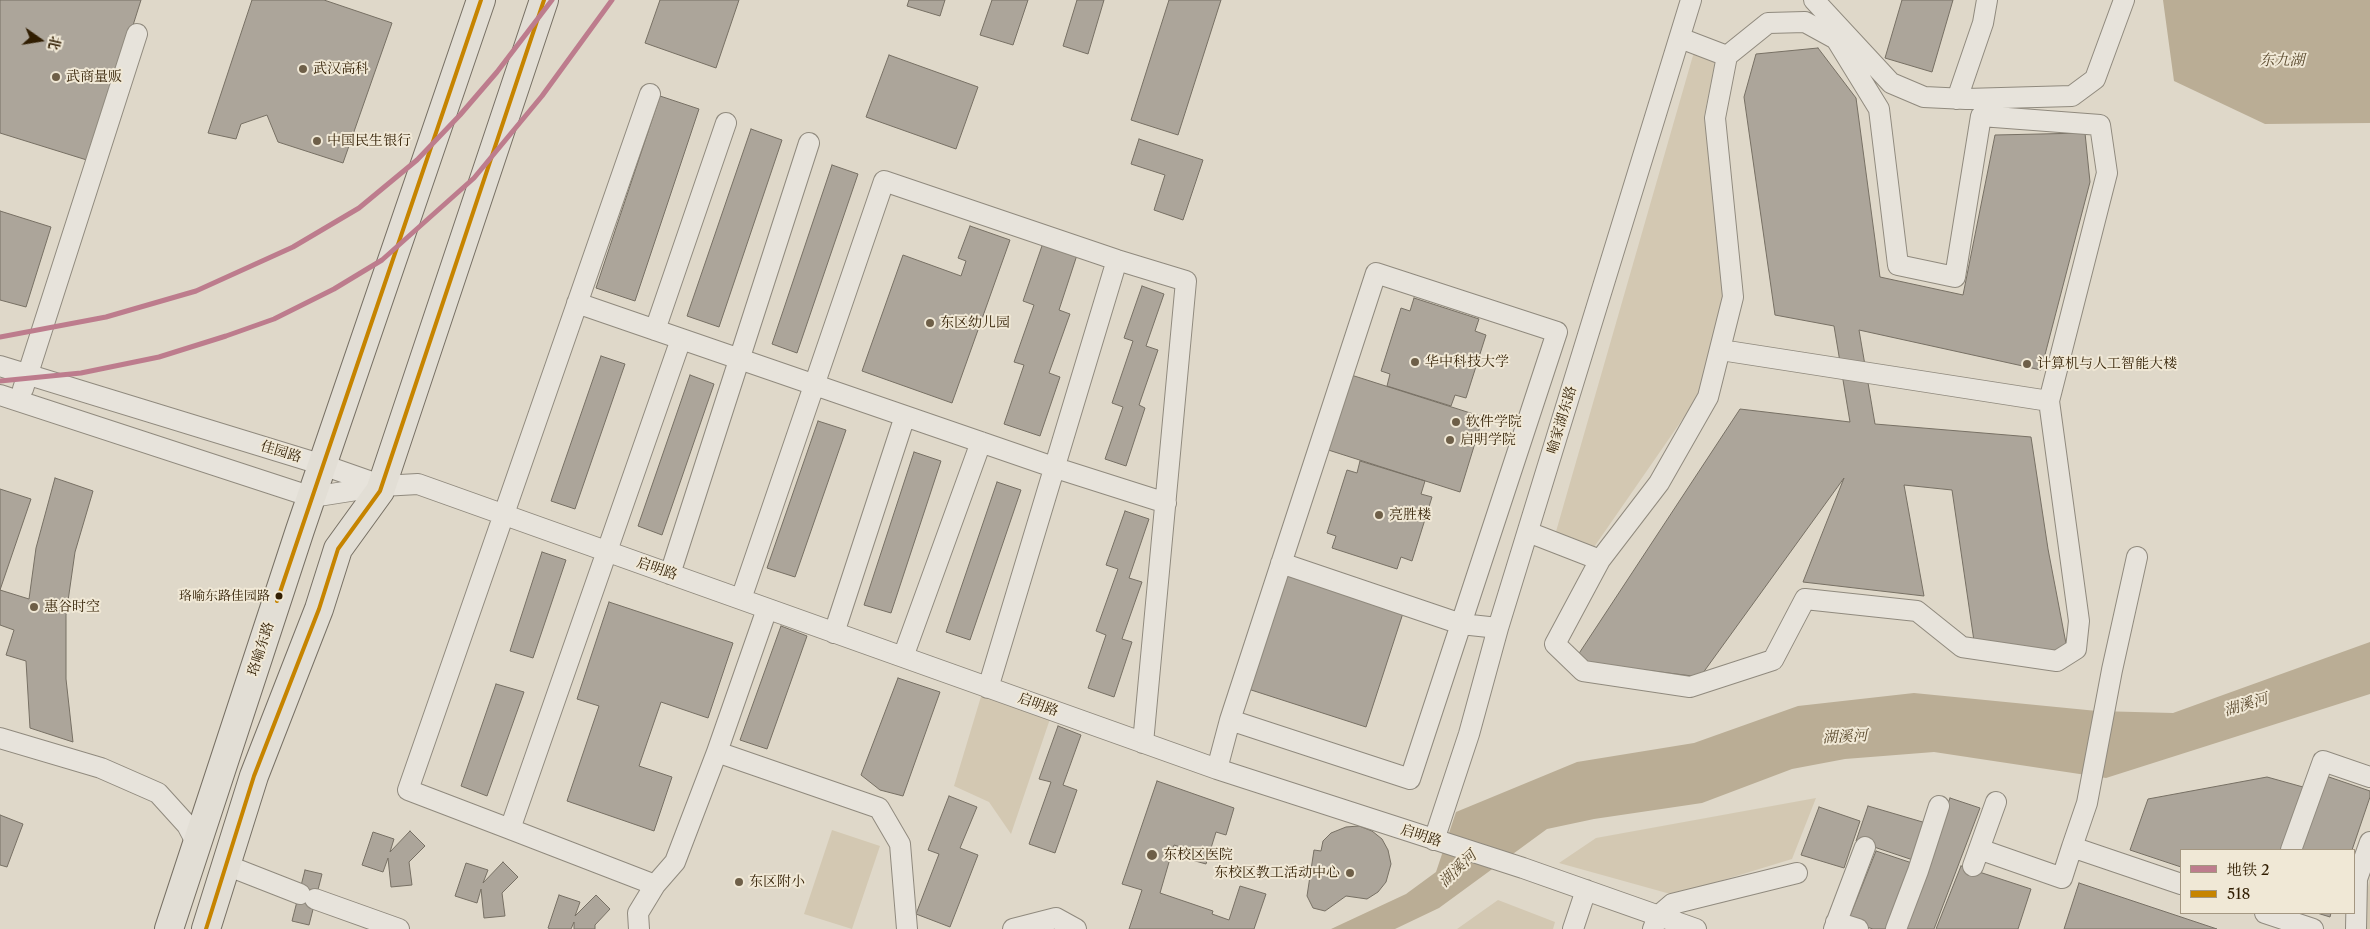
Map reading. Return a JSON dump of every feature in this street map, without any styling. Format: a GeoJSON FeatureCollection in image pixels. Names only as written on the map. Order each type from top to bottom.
{"type":"FeatureCollection","features":[{"type":"Feature","properties":{"kind":"highway","name":"珞喻东路"},"geometry":{"type":"LineString","coordinates":[[168,929],[481,0]]}},
{"type":"Feature","properties":{"kind":"highway"},"geometry":{"type":"LineString","coordinates":[[206,929],[254,776],[319,609],[338,549],[382,486],[544,0]]}},
{"type":"Feature","properties":{"kind":"street","name":"喻家湖东路"},"geometry":{"type":"LineString","coordinates":[[1435,840],[1469,734],[1498,628],[1691,0]]}},
{"type":"Feature","properties":{"kind":"street"},"geometry":{"type":"LineString","coordinates":[[1814,0],[1891,83],[1924,97],[1956,99],[2072,96],[2095,79],[2124,0]]}},
{"type":"Feature","properties":{"kind":"street"},"geometry":{"type":"LineString","coordinates":[[1956,99],[1983,23],[1987,0]]}},
{"type":"Feature","properties":{"kind":"street"},"geometry":{"type":"LineString","coordinates":[[1805,22],[1836,39],[1879,109],[1898,265],[1955,277],[1981,116],[2100,125],[2107,172],[2049,401],[2079,621],[2076,649],[2057,661],[1962,647],[1917,610],[1805,599],[1773,660],[1690,688],[1583,671],[1555,644],[1600,560],[1659,483],[1708,397],[1721,350],[1733,296],[1715,118],[1727,56],[1768,23],[1805,22]]}},
{"type":"Feature","properties":{"kind":"street"},"geometry":{"type":"LineString","coordinates":[[20,402],[26,375],[137,34]]}},
{"type":"Feature","properties":{"kind":"street"},"geometry":{"type":"LineString","coordinates":[[1680,38],[1727,56]]}},
{"type":"Feature","properties":{"kind":"street"},"geometry":{"type":"LineString","coordinates":[[650,94],[408,790],[655,885]]}},
{"type":"Feature","properties":{"kind":"street"},"geometry":{"type":"LineString","coordinates":[[655,330],[726,124]]}},
{"type":"Feature","properties":{"kind":"street"},"geometry":{"type":"LineString","coordinates":[[670,574],[809,143]]}},
{"type":"Feature","properties":{"kind":"street"},"geometry":{"type":"LineString","coordinates":[[741,599],[884,181],[1117,260],[1186,281],[1143,743]]}},
{"type":"Feature","properties":{"kind":"street"},"geometry":{"type":"LineString","coordinates":[[988,688],[1056,468],[1117,260]]}},
{"type":"Feature","properties":{"kind":"street"},"geometry":{"type":"LineString","coordinates":[[1217,769],[1230,720],[1376,272],[1557,332],[1410,779],[1230,720]]}},
{"type":"Feature","properties":{"kind":"street"},"geometry":{"type":"LineString","coordinates":[[577,303],[1056,468],[1166,503]]}},
{"type":"Feature","properties":{"kind":"street"},"geometry":{"type":"LineString","coordinates":[[510,829],[681,339]]}},
{"type":"Feature","properties":{"kind":"street"},"geometry":{"type":"LineString","coordinates":[[1721,350],[2049,401]]}},
{"type":"Feature","properties":{"kind":"street","name":"佳园路"},"geometry":{"type":"LineString","coordinates":[[0,366],[323,465],[382,486]]}},
{"type":"Feature","properties":{"kind":"street"},"geometry":{"type":"LineString","coordinates":[[0,396],[312,497],[382,486]]}},
{"type":"Feature","properties":{"kind":"street"},"geometry":{"type":"LineString","coordinates":[[834,632],[906,416]]}},
{"type":"Feature","properties":{"kind":"street"},"geometry":{"type":"LineString","coordinates":[[903,657],[980,442]]}},
{"type":"Feature","properties":{"kind":"street","name":"启明路"},"geometry":{"type":"LineString","coordinates":[[382,486],[418,484],[1217,769],[1586,890],[1656,922],[1696,929]]}},
{"type":"Feature","properties":{"kind":"street"},"geometry":{"type":"LineString","coordinates":[[1528,532],[1600,560]]}},
{"type":"Feature","properties":{"kind":"street"},"geometry":{"type":"LineString","coordinates":[[1996,802],[1976,858],[2062,878],[2089,795],[2112,670],[2137,557]]}},
{"type":"Feature","properties":{"kind":"street"},"geometry":{"type":"LineString","coordinates":[[1281,564],[1461,624],[1498,628]]}},
{"type":"Feature","properties":{"kind":"street"},"geometry":{"type":"LineString","coordinates":[[639,929],[638,913],[655,885],[675,862],[717,752],[767,609]]}},
{"type":"Feature","properties":{"kind":"street"},"geometry":{"type":"LineString","coordinates":[[0,738],[101,768],[158,793],[186,825],[197,844]]}},
{"type":"Feature","properties":{"kind":"street"},"geometry":{"type":"LineString","coordinates":[[717,752],[879,808],[900,844],[907,929]]}},
{"type":"Feature","properties":{"kind":"street"},"geometry":{"type":"LineString","coordinates":[[2291,849],[2323,761],[2370,777]]}},
{"type":"Feature","properties":{"kind":"street"},"geometry":{"type":"LineString","coordinates":[[1896,929],[1918,871],[1939,806]]}},
{"type":"Feature","properties":{"kind":"street"},"geometry":{"type":"LineString","coordinates":[[2356,929],[2357,879],[2370,842]]}},
{"type":"Feature","properties":{"kind":"street"},"geometry":{"type":"LineString","coordinates":[[1858,929],[1835,925],[1865,847]]}},
{"type":"Feature","properties":{"kind":"street"},"geometry":{"type":"LineString","coordinates":[[2072,847],[2180,884]]}},
{"type":"Feature","properties":{"kind":"street"},"geometry":{"type":"LineString","coordinates":[[226,864],[399,929]]}},
{"type":"Feature","properties":{"kind":"street"},"geometry":{"type":"LineString","coordinates":[[1656,922],[1672,904],[1797,873]]}},
{"type":"Feature","properties":{"kind":"street"},"geometry":{"type":"LineString","coordinates":[[1573,929],[1586,890]]}},
{"type":"Feature","properties":{"kind":"street"},"geometry":{"type":"LineString","coordinates":[[2270,914],[2313,929]]}},
{"type":"Feature","properties":{"kind":"street"},"geometry":{"type":"LineString","coordinates":[[1013,929],[1056,918],[1076,929]]}},
{"type":"Feature","properties":{"kind":"shaded area"},"geometry":{"type":"Polygon","coordinates":[[[1694,52],[1716,58],[1704,117],[1726,294],[1700,394],[1592,550],[1555,535],[1694,52]]]}},
{"type":"Feature","properties":{"kind":"shaded area"},"geometry":{"type":"Polygon","coordinates":[[[983,690],[1052,713],[1011,834],[989,802],[954,786],[983,690]]]}},
{"type":"Feature","properties":{"kind":"shaded area"},"geometry":{"type":"Polygon","coordinates":[[[1816,798],[1792,859],[1674,895],[1559,863],[1596,838],[1816,798]]]}},
{"type":"Feature","properties":{"kind":"shaded area"},"geometry":{"type":"Polygon","coordinates":[[[832,830],[880,846],[852,929],[804,914],[832,830]]]}},
{"type":"Feature","properties":{"kind":"shaded area"},"geometry":{"type":"Polygon","coordinates":[[[2370,876],[2370,929],[2364,929],[2364,908],[2370,876]]]}},
{"type":"Feature","properties":{"kind":"shaded area"},"geometry":{"type":"Polygon","coordinates":[[[1498,900],[1555,922],[1553,929],[1457,929],[1498,900]]]}},
{"type":"Feature","properties":{"kind":"water","name":"东九湖"},"geometry":{"type":"Polygon","coordinates":[[[2163,0],[2370,0],[2370,123],[2265,124],[2174,81],[2163,0]]]}},
{"type":"Feature","properties":{"kind":"water","name":"湖溪河"},"geometry":{"type":"Polygon","coordinates":[[[2370,642],[2370,694],[2106,778],[1934,752],[1845,759],[1792,769],[1702,803],[1594,819],[1547,829],[1439,908],[1395,929],[1331,929],[1406,894],[1436,872],[1456,812],[1577,762],[1694,743],[1798,706],[1914,693],[2097,711],[2173,713],[2370,642]]]}},
{"type":"Feature","properties":{"kind":"building"},"geometry":{"type":"Polygon","coordinates":[[[0,0],[141,0],[90,161],[0,133],[0,0]]]}},
{"type":"Feature","properties":{"kind":"building","name":"武汉高科"},"geometry":{"type":"Polygon","coordinates":[[[252,0],[324,0],[392,23],[343,163],[278,142],[267,115],[241,124],[236,139],[208,133],[252,0]]]}},
{"type":"Feature","properties":{"kind":"building"},"geometry":{"type":"Polygon","coordinates":[[[660,0],[739,0],[716,68],[645,43],[660,0]]]}},
{"type":"Feature","properties":{"kind":"building"},"geometry":{"type":"Polygon","coordinates":[[[909,0],[945,0],[940,16],[907,6],[909,0]]]}},
{"type":"Feature","properties":{"kind":"building"},"geometry":{"type":"Polygon","coordinates":[[[992,0],[1028,0],[1013,45],[980,35],[992,0]]]}},
{"type":"Feature","properties":{"kind":"building"},"geometry":{"type":"Polygon","coordinates":[[[1077,0],[1104,0],[1088,54],[1063,46],[1077,0]]]}},
{"type":"Feature","properties":{"kind":"building"},"geometry":{"type":"Polygon","coordinates":[[[1169,0],[1221,0],[1178,135],[1131,120],[1169,0]]]}},
{"type":"Feature","properties":{"kind":"building"},"geometry":{"type":"Polygon","coordinates":[[[1902,0],[1953,0],[1932,72],[1885,58],[1902,0]]]}},
{"type":"Feature","properties":{"kind":"building","name":"计算机与人工智能大楼"},"geometry":{"type":"Polygon","coordinates":[[[1818,48],[1856,98],[1880,277],[1963,295],[1995,135],[2085,133],[2090,182],[2041,370],[1859,330],[1875,424],[2031,437],[2048,549],[2068,654],[1974,641],[1952,490],[1904,485],[1924,596],[1803,582],[1844,478],[1700,677],[1574,661],[1740,409],[1850,422],[1834,326],[1775,315],[1744,97],[1756,54],[1818,48]]]}},
{"type":"Feature","properties":{"kind":"building"},"geometry":{"type":"Polygon","coordinates":[[[889,55],[978,87],[956,149],[866,117],[889,55]]]}},
{"type":"Feature","properties":{"kind":"building"},"geometry":{"type":"Polygon","coordinates":[[[660,96],[699,109],[635,301],[596,288],[660,96]]]}},
{"type":"Feature","properties":{"kind":"building"},"geometry":{"type":"Polygon","coordinates":[[[751,129],[782,140],[719,327],[687,316],[751,129]]]}},
{"type":"Feature","properties":{"kind":"building"},"geometry":{"type":"Polygon","coordinates":[[[1139,139],[1203,160],[1183,220],[1154,210],[1165,175],[1131,164],[1139,139]]]}},
{"type":"Feature","properties":{"kind":"building"},"geometry":{"type":"Polygon","coordinates":[[[832,165],[858,174],[797,353],[772,344],[832,165]]]}},
{"type":"Feature","properties":{"kind":"building"},"geometry":{"type":"Polygon","coordinates":[[[0,211],[51,227],[26,307],[0,300],[0,211]]]}},
{"type":"Feature","properties":{"kind":"building","name":"东区幼儿园"},"geometry":{"type":"Polygon","coordinates":[[[970,226],[1010,240],[952,403],[862,371],[903,255],[961,276],[966,261],[958,258],[970,226]]]}},
{"type":"Feature","properties":{"kind":"building"},"geometry":{"type":"Polygon","coordinates":[[[1044,240],[1078,252],[1059,310],[1070,314],[1049,373],[1060,377],[1040,436],[1004,424],[1024,365],[1014,362],[1034,305],[1023,301],[1044,240]]]}},
{"type":"Feature","properties":{"kind":"building"},"geometry":{"type":"Polygon","coordinates":[[[1142,286],[1164,294],[1146,346],[1158,350],[1139,405],[1145,408],[1126,466],[1105,459],[1123,407],[1112,403],[1133,341],[1124,338],[1142,286]]]}},
{"type":"Feature","properties":{"kind":"building"},"geometry":{"type":"Polygon","coordinates":[[[1414,298],[1479,319],[1475,331],[1486,335],[1466,398],[1455,395],[1451,406],[1387,386],[1390,374],[1381,371],[1401,308],[1410,311],[1414,298]]]}},
{"type":"Feature","properties":{"kind":"building"},"geometry":{"type":"Polygon","coordinates":[[[601,356],[625,364],[575,509],[551,501],[601,356]]]}},
{"type":"Feature","properties":{"kind":"building"},"geometry":{"type":"Polygon","coordinates":[[[1348,374],[1483,417],[1460,492],[1322,448],[1348,374]]]}},
{"type":"Feature","properties":{"kind":"building"},"geometry":{"type":"Polygon","coordinates":[[[690,375],[714,384],[662,535],[638,526],[690,375]]]}},
{"type":"Feature","properties":{"kind":"building"},"geometry":{"type":"Polygon","coordinates":[[[818,421],[846,430],[795,577],[767,568],[818,421]]]}},
{"type":"Feature","properties":{"kind":"building"},"geometry":{"type":"Polygon","coordinates":[[[914,452],[941,461],[891,613],[864,605],[914,452]]]}},
{"type":"Feature","properties":{"kind":"building","name":"亮胜楼"},"geometry":{"type":"Polygon","coordinates":[[[1360,461],[1425,481],[1421,494],[1432,497],[1412,561],[1401,557],[1397,569],[1332,548],[1336,536],[1327,533],[1347,470],[1357,473],[1360,461]]]}},
{"type":"Feature","properties":{"kind":"building","name":"惠谷时空"},"geometry":{"type":"Polygon","coordinates":[[[55,478],[93,491],[75,552],[66,615],[66,679],[73,742],[30,728],[26,661],[6,655],[14,630],[0,625],[0,590],[29,599],[36,548],[55,478]]]}},
{"type":"Feature","properties":{"kind":"building"},"geometry":{"type":"Polygon","coordinates":[[[997,482],[1021,490],[970,640],[946,632],[997,482]]]}},
{"type":"Feature","properties":{"kind":"building"},"geometry":{"type":"Polygon","coordinates":[[[0,489],[31,499],[0,590],[0,489]]]}},
{"type":"Feature","properties":{"kind":"building"},"geometry":{"type":"Polygon","coordinates":[[[1125,511],[1149,519],[1129,578],[1142,582],[1122,639],[1132,642],[1114,697],[1088,688],[1106,635],[1096,631],[1118,569],[1106,565],[1125,511]]]}},
{"type":"Feature","properties":{"kind":"building"},"geometry":{"type":"Polygon","coordinates":[[[542,552],[566,560],[533,658],[510,651],[542,552]]]}},
{"type":"Feature","properties":{"kind":"building"},"geometry":{"type":"Polygon","coordinates":[[[1284,570],[1404,610],[1366,727],[1245,688],[1284,570]]]}},
{"type":"Feature","properties":{"kind":"building"},"geometry":{"type":"Polygon","coordinates":[[[609,602],[733,643],[708,718],[661,702],[639,766],[672,777],[654,831],[567,801],[599,706],[577,699],[609,602]]]}},
{"type":"Feature","properties":{"kind":"building"},"geometry":{"type":"Polygon","coordinates":[[[781,626],[807,636],[767,749],[740,740],[781,626]]]}},
{"type":"Feature","properties":{"kind":"building"},"geometry":{"type":"Polygon","coordinates":[[[898,678],[940,692],[903,796],[880,790],[861,775],[898,678]]]}},
{"type":"Feature","properties":{"kind":"building"},"geometry":{"type":"Polygon","coordinates":[[[496,684],[524,692],[487,796],[461,786],[496,684]]]}},
{"type":"Feature","properties":{"kind":"building"},"geometry":{"type":"Polygon","coordinates":[[[1058,726],[1081,735],[1063,785],[1077,790],[1055,853],[1029,844],[1051,782],[1039,779],[1058,726]]]}},
{"type":"Feature","properties":{"kind":"building"},"geometry":{"type":"Polygon","coordinates":[[[2326,776],[2370,791],[2370,797],[2352,849],[2180,849],[2180,867],[2130,850],[2148,799],[2267,777],[2321,792],[2326,776]]]}},
{"type":"Feature","properties":{"kind":"building","name":"东校区医院"},"geometry":{"type":"Polygon","coordinates":[[[1157,781],[1234,808],[1226,835],[1216,832],[1206,864],[1188,859],[1190,850],[1174,845],[1160,893],[1213,911],[1212,914],[1229,920],[1240,886],[1266,894],[1254,929],[1129,929],[1142,890],[1122,884],[1157,781]]]}},
{"type":"Feature","properties":{"kind":"building"},"geometry":{"type":"Polygon","coordinates":[[[949,796],[977,807],[960,848],[978,855],[950,927],[916,914],[939,854],[928,850],[949,796]]]}},
{"type":"Feature","properties":{"kind":"building"},"geometry":{"type":"Polygon","coordinates":[[[1950,798],[1980,808],[1934,929],[1901,929],[1950,798]]]}},
{"type":"Feature","properties":{"kind":"building"},"geometry":{"type":"Polygon","coordinates":[[[1868,806],[1926,823],[1913,860],[1856,841],[1868,806]]]}},
{"type":"Feature","properties":{"kind":"building"},"geometry":{"type":"Polygon","coordinates":[[[1819,807],[1860,821],[1844,868],[1801,855],[1819,807]]]}},
{"type":"Feature","properties":{"kind":"building"},"geometry":{"type":"Polygon","coordinates":[[[0,815],[23,824],[7,867],[0,865],[0,815]]]}},
{"type":"Feature","properties":{"kind":"building","name":"东校区教工活动中心"},"geometry":{"type":"Polygon","coordinates":[[[1359,826],[1372,831],[1382,839],[1388,850],[1391,864],[1386,882],[1378,892],[1367,899],[1346,896],[1325,911],[1313,908],[1307,896],[1314,850],[1321,851],[1323,841],[1331,833],[1346,827],[1359,826]]]}},
{"type":"Feature","properties":{"kind":"building"},"geometry":{"type":"Polygon","coordinates":[[[410,831],[425,846],[409,862],[412,885],[391,887],[388,858],[383,872],[362,865],[373,832],[394,839],[390,852],[410,831]]]}},
{"type":"Feature","properties":{"kind":"building"},"geometry":{"type":"Polygon","coordinates":[[[1876,851],[1915,864],[1888,929],[1873,929],[1848,921],[1876,851]]]}},
{"type":"Feature","properties":{"kind":"building"},"geometry":{"type":"Polygon","coordinates":[[[503,862],[518,877],[502,893],[505,916],[484,918],[481,889],[477,903],[455,896],[466,863],[488,870],[483,883],[503,862]]]}},
{"type":"Feature","properties":{"kind":"building"},"geometry":{"type":"Polygon","coordinates":[[[1961,866],[2031,889],[2018,929],[1936,929],[1961,866]]]}},
{"type":"Feature","properties":{"kind":"building"},"geometry":{"type":"Polygon","coordinates":[[[305,870],[322,874],[309,925],[292,921],[305,870]]]}},
{"type":"Feature","properties":{"kind":"building"},"geometry":{"type":"Polygon","coordinates":[[[2079,883],[2217,929],[2064,929],[2079,883]]]}},
{"type":"Feature","properties":{"kind":"building"},"geometry":{"type":"Polygon","coordinates":[[[559,895],[580,902],[575,916],[596,895],[610,909],[595,925],[595,929],[574,929],[574,922],[571,929],[550,929],[548,928],[559,895]]]}},
{"type":"Feature","properties":{"kind":"building"},"geometry":{"type":"Polygon","coordinates":[[[2320,914],[2331,914],[2330,917],[2320,914]]]}},
{"type":"Feature","properties":{"kind":"metro line","name":"2"},"geometry":{"type":"LineString","coordinates":[[0,337],[106,317],[196,291],[293,247],[359,208],[417,160],[460,115],[497,72],[552,0]]}},
{"type":"Feature","properties":{"kind":"metro line","name":"2"},"geometry":{"type":"LineString","coordinates":[[0,381],[81,373],[159,357],[226,336],[274,319],[334,289],[382,260],[474,178],[542,96],[612,0]]}},
{"type":"Feature","properties":{"kind":"transit line","name":"518"},"geometry":{"type":"LineString","coordinates":[[277,601],[481,0]]}},
{"type":"Feature","properties":{"kind":"transit line","name":"518"},"geometry":{"type":"LineString","coordinates":[[206,929],[254,776],[319,609],[338,549],[380,491],[544,0]]}},
{"type":"Feature","properties":{"kind":"place","name":"武汉高科"},"geometry":{"type":"Point","coordinates":[303,69]}},
{"type":"Feature","properties":{"kind":"place","name":"武商量贩"},"geometry":{"type":"Point","coordinates":[56,77]}},
{"type":"Feature","properties":{"kind":"place","name":"中国民生银行"},"geometry":{"type":"Point","coordinates":[317,141]}},
{"type":"Feature","properties":{"kind":"place","name":"东区幼儿园"},"geometry":{"type":"Point","coordinates":[930,323]}},
{"type":"Feature","properties":{"kind":"place","name":"华中科技大学"},"geometry":{"type":"Point","coordinates":[1415,362]}},
{"type":"Feature","properties":{"kind":"place","name":"计算机与人工智能大楼"},"geometry":{"type":"Point","coordinates":[2027,364]}},
{"type":"Feature","properties":{"kind":"place","name":"软件学院"},"geometry":{"type":"Point","coordinates":[1456,422]}},
{"type":"Feature","properties":{"kind":"place","name":"启明学院"},"geometry":{"type":"Point","coordinates":[1450,440]}},
{"type":"Feature","properties":{"kind":"place","name":"亮胜楼"},"geometry":{"type":"Point","coordinates":[1379,515]}},
{"type":"Feature","properties":{"kind":"place","name":"珞喻东路佳园路"},"geometry":{"type":"Point","coordinates":[279,596]}},
{"type":"Feature","properties":{"kind":"place","name":"惠谷时空"},"geometry":{"type":"Point","coordinates":[34,607]}},
{"type":"Feature","properties":{"kind":"place","name":"东校区医院"},"geometry":{"type":"Point","coordinates":[1152,855]}},
{"type":"Feature","properties":{"kind":"place","name":"东校区教工活动中心"},"geometry":{"type":"Point","coordinates":[1350,873]}},
{"type":"Feature","properties":{"kind":"place","name":"东区附小"},"geometry":{"type":"Point","coordinates":[739,882]}}]}
